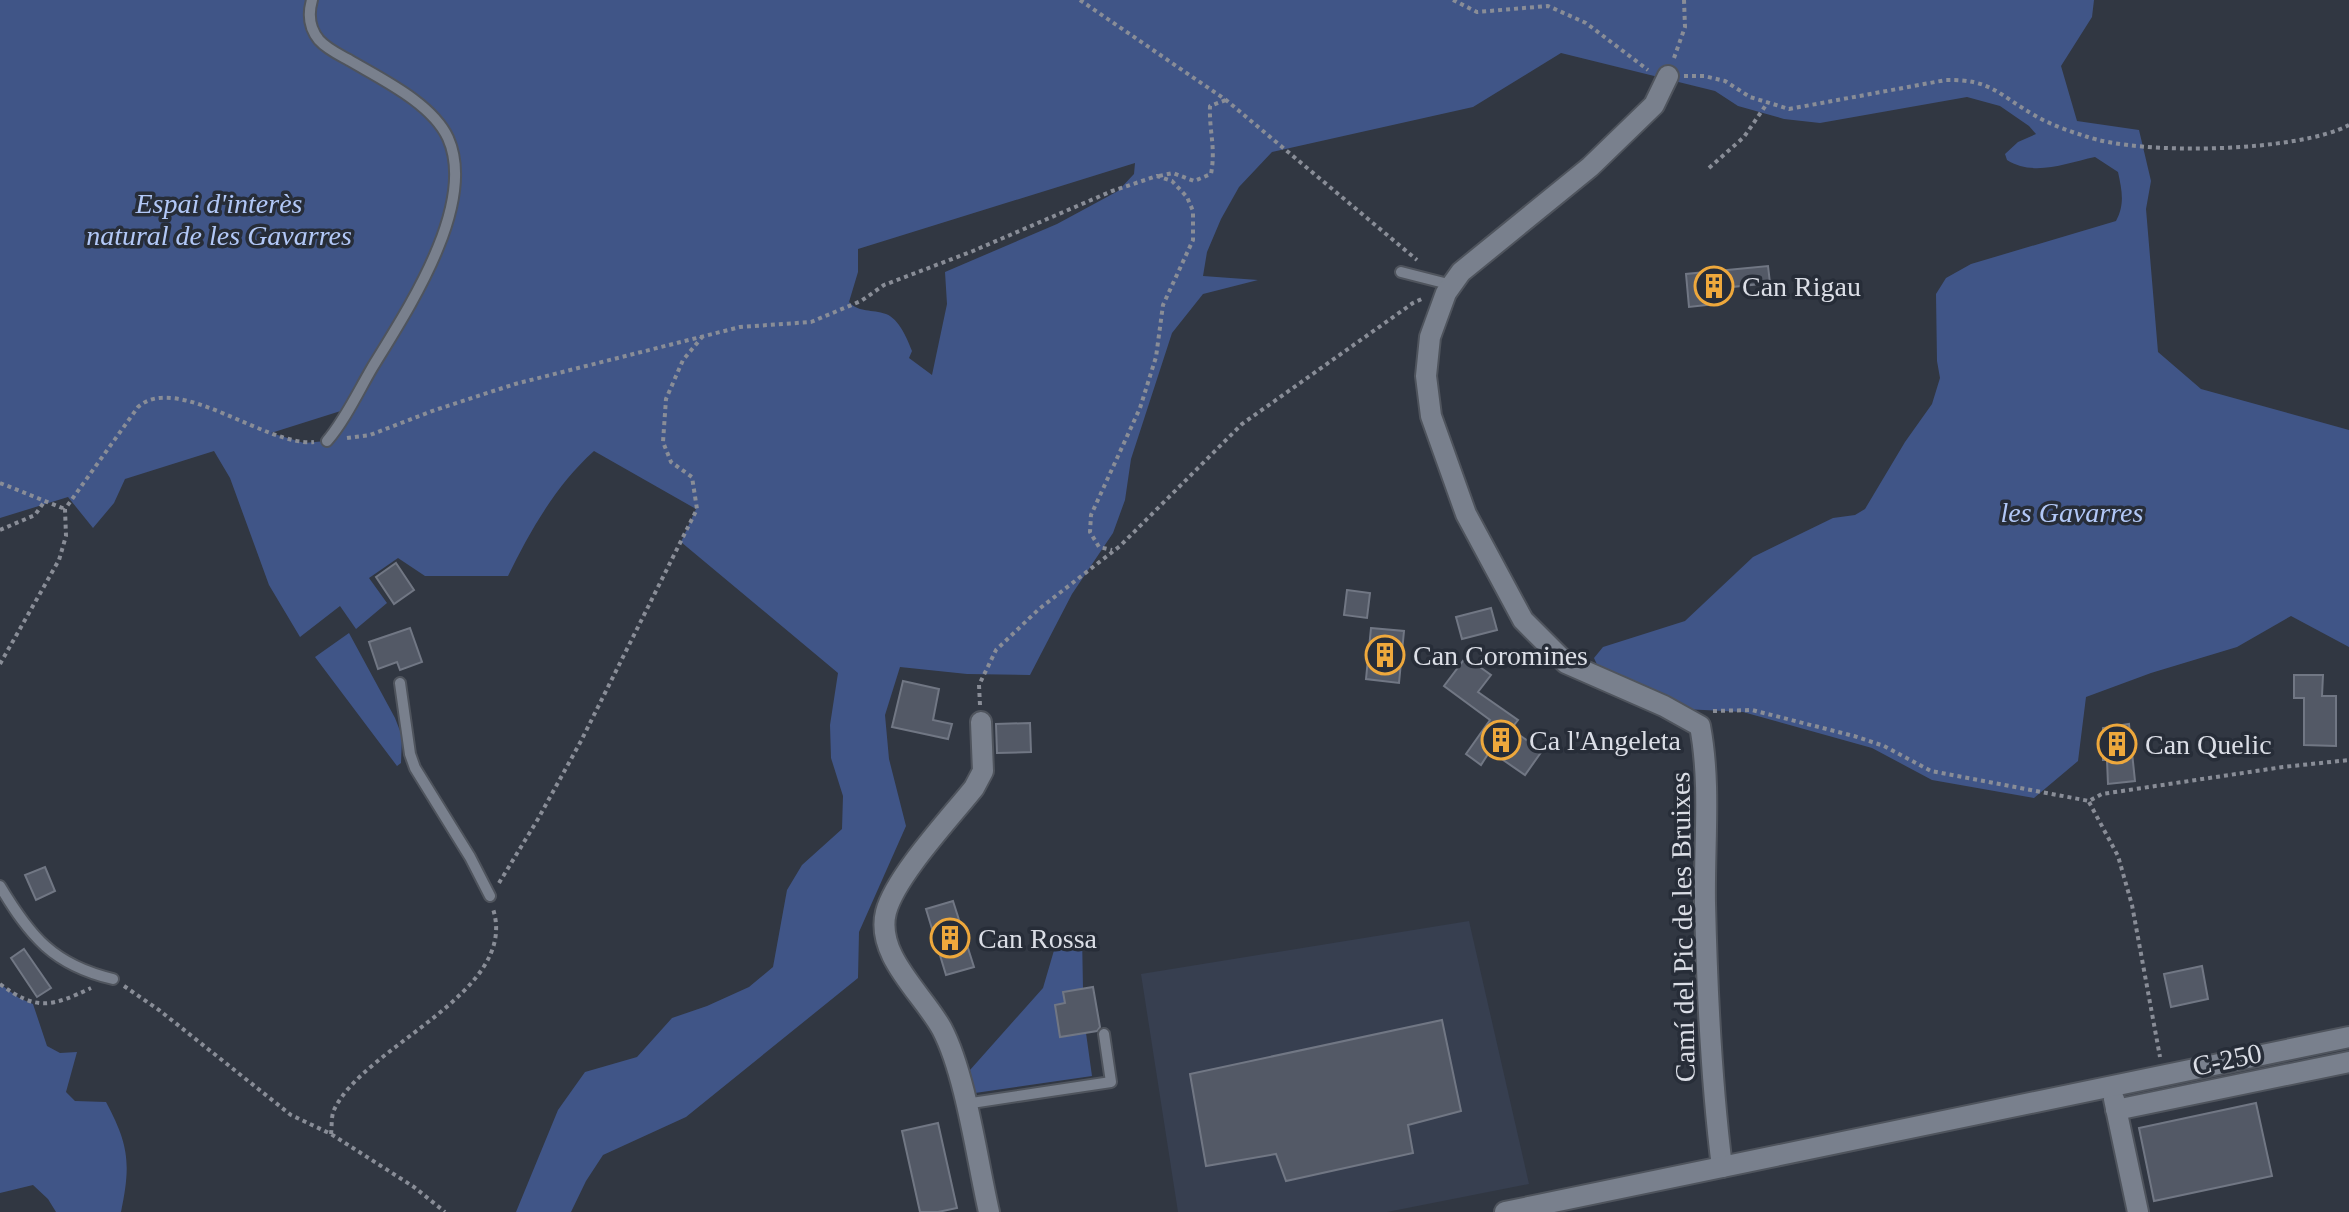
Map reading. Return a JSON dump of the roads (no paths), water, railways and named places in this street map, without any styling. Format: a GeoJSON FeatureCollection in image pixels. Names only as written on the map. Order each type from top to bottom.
{"type":"FeatureCollection","features":[{"type":"Feature","properties":{"kind":"street"},"geometry":{"type":"LineString","coordinates":[[1452,285],[1467,267],[1590,167],[1644,115],[1654,105],[1668,76]]}},
{"type":"Feature","properties":{"kind":"street","name":"Camí del Pic de les Bruixes"},"geometry":{"type":"LineString","coordinates":[[1452,285],[1446,293],[1430,337],[1426,376],[1431,416],[1473,527],[1523,620],[1566,663],[1700,726],[1706,759],[1705,903],[1714,1103],[1722,1167]]}},
{"type":"Feature","properties":{"kind":"street"},"geometry":{"type":"LineString","coordinates":[[981,722],[983,771],[974,788],[898,887],[886,913],[886,938],[896,965],[910,980],[943,1031],[965,1104],[989,1212]]}},
{"type":"Feature","properties":{"kind":"street","name":"C-250"},"geometry":{"type":"LineString","coordinates":[[1505,1212],[2349,1037]]}},
{"type":"Feature","properties":{"kind":"street","name":"C-250"},"geometry":{"type":"LineString","coordinates":[[2116,1110],[2349,1062]]}},
{"type":"Feature","properties":{"kind":"street"},"geometry":{"type":"LineString","coordinates":[[2111,1087],[2138,1212]]}},
{"type":"Feature","properties":{"kind":"lane"},"geometry":{"type":"LineString","coordinates":[[312,0],[308,12],[317,38],[331,51],[425,107],[441,125],[449,141],[455,167],[455,190],[445,228],[431,262],[388,341],[327,441]]}},
{"type":"Feature","properties":{"kind":"lane"},"geometry":{"type":"LineString","coordinates":[[1401,272],[1452,285]]}},
{"type":"Feature","properties":{"kind":"lane"},"geometry":{"type":"LineString","coordinates":[[400,683],[410,754],[415,768],[470,857],[490,896]]}},
{"type":"Feature","properties":{"kind":"lane"},"geometry":{"type":"LineString","coordinates":[[0,886],[25,928],[45,947],[89,974],[113,979]]}},
{"type":"Feature","properties":{"kind":"lane"},"geometry":{"type":"LineString","coordinates":[[965,1104],[1111,1082],[1104,1034]]}},
{"type":"Feature","properties":{"kind":"place","name":"Can Rigau"},"geometry":{"type":"Point","coordinates":[1714,286]}},
{"type":"Feature","properties":{"kind":"place","name":"Can Coromines"},"geometry":{"type":"Point","coordinates":[1385,655]}},
{"type":"Feature","properties":{"kind":"place","name":"Ca l'Angeleta"},"geometry":{"type":"Point","coordinates":[1501,740]}},
{"type":"Feature","properties":{"kind":"place","name":"Can Quelic"},"geometry":{"type":"Point","coordinates":[2117,744]}},
{"type":"Feature","properties":{"kind":"place","name":"Can Rossa"},"geometry":{"type":"Point","coordinates":[950,938]}},
{"type":"Feature","properties":{"kind":"park label","name":"Espai d'interès natural de les Gavarres"},"geometry":{"type":"Point","coordinates":[219,219]}},
{"type":"Feature","properties":{"kind":"park label","name":"les Gavarres"},"geometry":{"type":"Point","coordinates":[2072,512]}}]}
